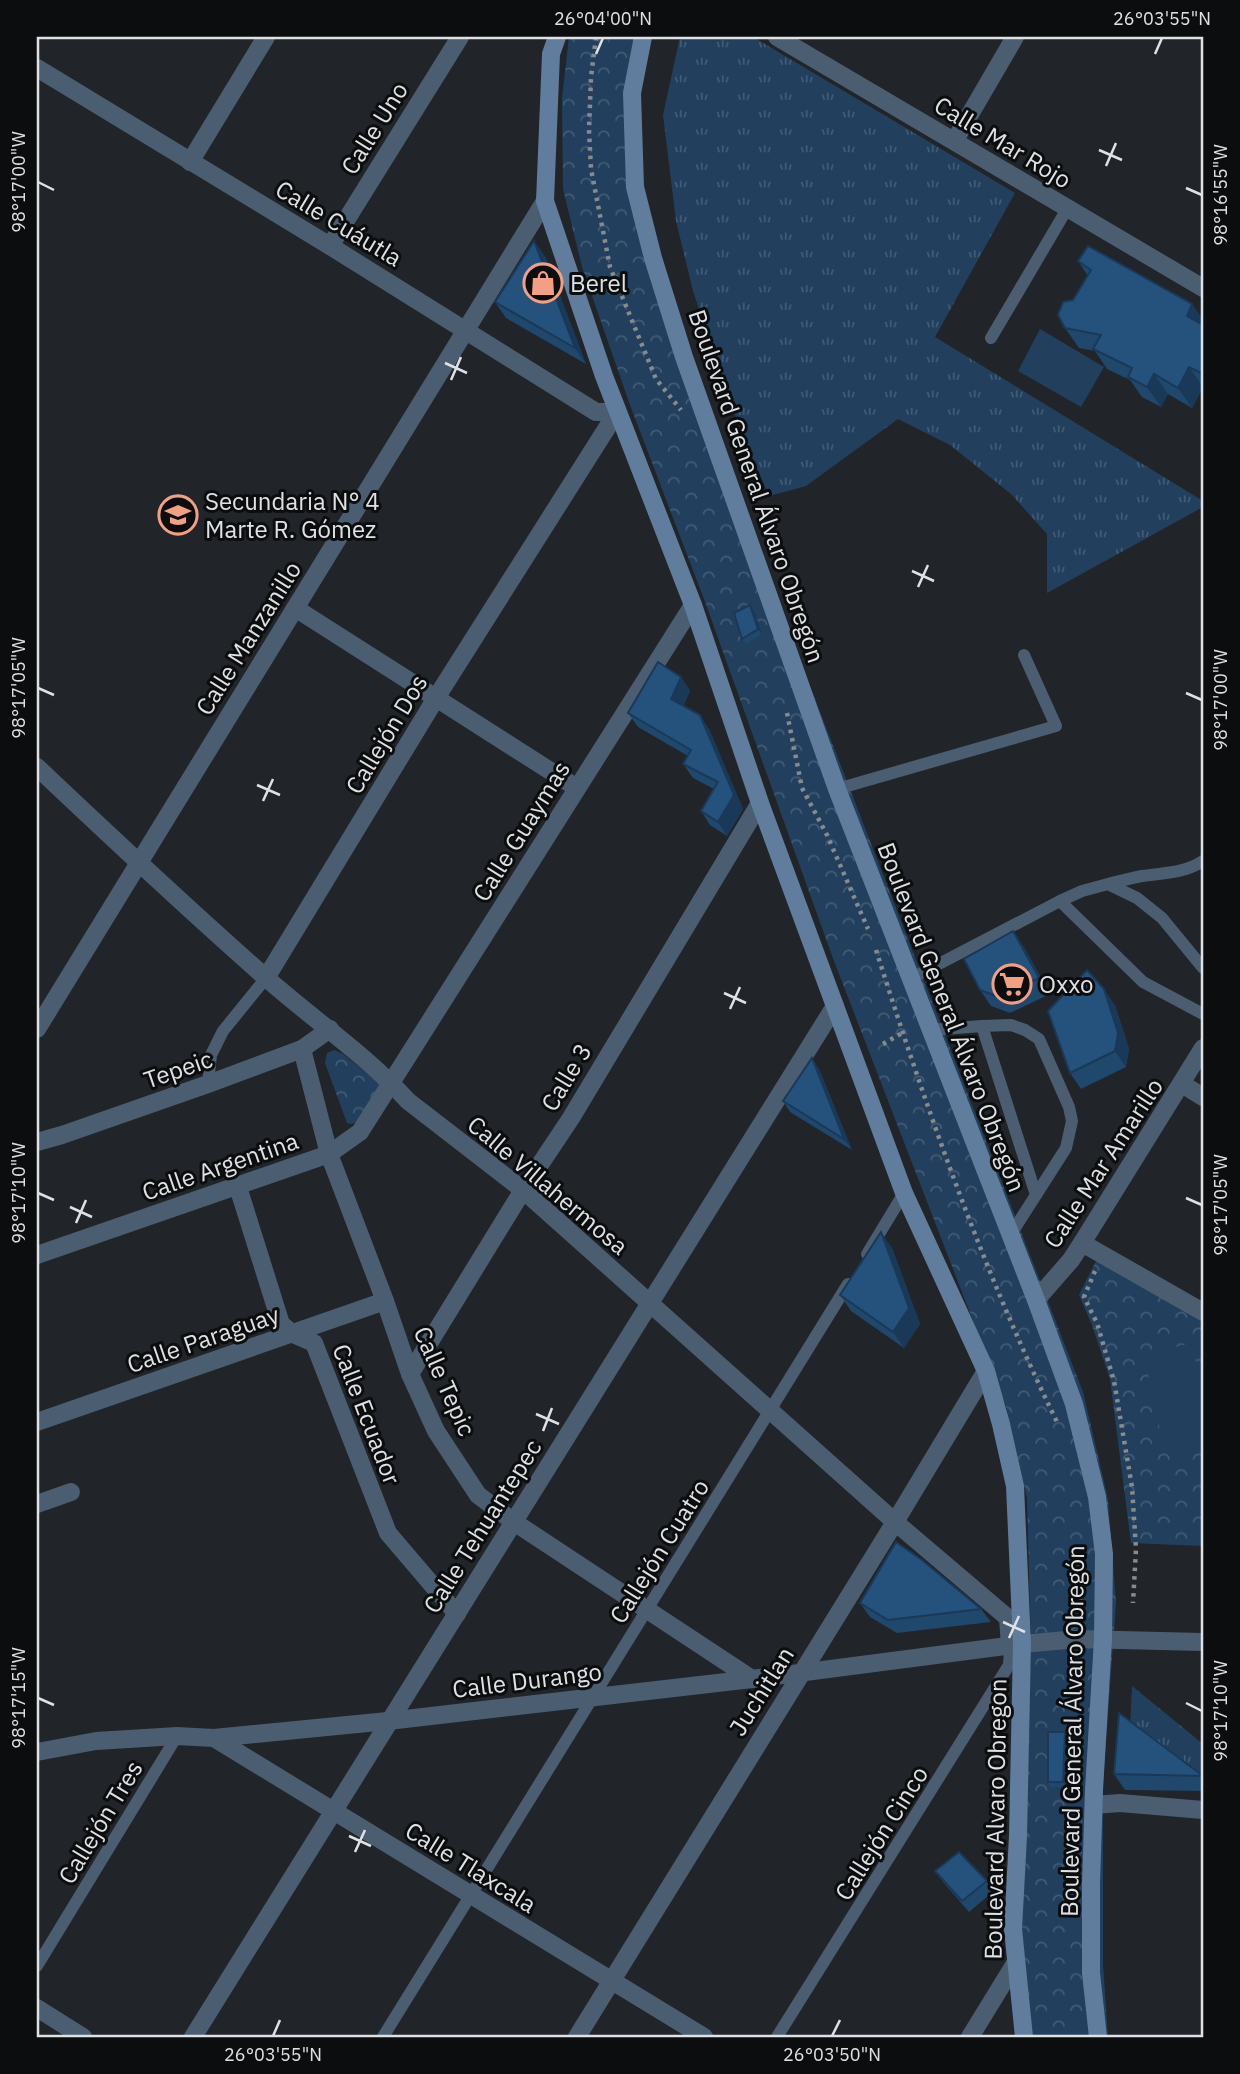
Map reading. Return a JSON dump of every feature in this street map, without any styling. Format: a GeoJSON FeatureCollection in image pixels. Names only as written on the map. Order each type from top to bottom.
{"type":"FeatureCollection","features":[{"type":"Feature","properties":{"kind":"main road"},"geometry":{"type":"LineString","coordinates":[[557,37],[551,54],[545,201],[618,412],[693,606],[760,803],[905,1194],[986,1371],[1015,1486],[1016,1645]]}},
{"type":"Feature","properties":{"kind":"main road","name":"Boulevard General Álvaro Obregón"},"geometry":{"type":"LineString","coordinates":[[643,37],[632,93],[635,187],[653,258],[684,357],[837,789],[912,978],[922,1028],[1037,1300],[1074,1404],[1097,1497],[1104,1553],[1103,1639],[1094,1805],[1091,1973],[1098,2037]]}},
{"type":"Feature","properties":{"kind":"main road","name":"Boulevard Alvaro Obregon"},"geometry":{"type":"LineString","coordinates":[[1016,1645],[1018,1836],[1013,1929],[1024,2037]]}},
{"type":"Feature","properties":{"kind":"street"},"geometry":{"type":"LineString","coordinates":[[190,162],[266,37]]}},
{"type":"Feature","properties":{"kind":"street","name":"Calle Uno"},"geometry":{"type":"LineString","coordinates":[[330,246],[460,37]]}},
{"type":"Feature","properties":{"kind":"street","name":"Calle Mar Rojo"},"geometry":{"type":"LineString","coordinates":[[777,37],[1203,288]]}},
{"type":"Feature","properties":{"kind":"street"},"geometry":{"type":"LineString","coordinates":[[955,140],[1015,37]]}},
{"type":"Feature","properties":{"kind":"street","name":"Calle Cuáutla"},"geometry":{"type":"LineString","coordinates":[[37,68],[467,330],[596,412],[618,412]]}},
{"type":"Feature","properties":{"kind":"street","name":"Calle Manzanillo"},"geometry":{"type":"LineString","coordinates":[[37,1029],[545,201]]}},
{"type":"Feature","properties":{"kind":"street","name":"Callejón Dos"},"geometry":{"type":"LineString","coordinates":[[266,978],[436,698],[618,412]]}},
{"type":"Feature","properties":{"kind":"street","name":"Calle Guaymas"},"geometry":{"type":"LineString","coordinates":[[392,1084],[693,606]]}},
{"type":"Feature","properties":{"kind":"street"},"geometry":{"type":"LineString","coordinates":[[295,608],[576,788]]}},
{"type":"Feature","properties":{"kind":"street","name":"Calle Villahermosa"},"geometry":{"type":"LineString","coordinates":[[37,768],[266,978],[330,1029],[408,1101],[523,1190],[895,1522],[1008,1618],[1016,1645]]}},
{"type":"Feature","properties":{"kind":"street","name":"Calle 3"},"geometry":{"type":"LineString","coordinates":[[410,1374],[523,1190],[571,1118],[760,803]]}},
{"type":"Feature","properties":{"kind":"street","name":"Calle Tehuantepec"},"geometry":{"type":"LineString","coordinates":[[193,2037],[835,1006]]}},
{"type":"Feature","properties":{"kind":"street","name":"Tepeic"},"geometry":{"type":"LineString","coordinates":[[37,1142],[302,1049],[330,1029]]}},
{"type":"Feature","properties":{"kind":"street","name":"Calle Mar Amarillo"},"geometry":{"type":"LineString","coordinates":[[1037,1300],[1071,1260],[1203,1048]]}},
{"type":"Feature","properties":{"kind":"street","name":"Calle Tepic"},"geometry":{"type":"LineString","coordinates":[[302,1049],[329,1154],[386,1301],[410,1374],[436,1431],[478,1495],[514,1522],[752,1679]]}},
{"type":"Feature","properties":{"kind":"street","name":"Calle Argentina"},"geometry":{"type":"LineString","coordinates":[[37,1255],[329,1154],[360,1132],[392,1084]]}},
{"type":"Feature","properties":{"kind":"street"},"geometry":{"type":"LineString","coordinates":[[1182,1084],[1203,1097]]}},
{"type":"Feature","properties":{"kind":"street","name":"Calle Ecuador"},"geometry":{"type":"LineString","coordinates":[[238,1187],[281,1324],[293,1334],[314,1343],[388,1533],[457,1614]]}},
{"type":"Feature","properties":{"kind":"street"},"geometry":{"type":"LineString","coordinates":[[1082,1243],[1203,1312]]}},
{"type":"Feature","properties":{"kind":"street","name":"Calle Paraguay"},"geometry":{"type":"LineString","coordinates":[[37,1422],[386,1301]]}},
{"type":"Feature","properties":{"kind":"street","name":"Juchitlan"},"geometry":{"type":"LineString","coordinates":[[577,2037],[986,1371]]}},
{"type":"Feature","properties":{"kind":"street"},"geometry":{"type":"LineString","coordinates":[[37,1504],[71,1492]]}},
{"type":"Feature","properties":{"kind":"street","name":"Calle Durango"},"geometry":{"type":"LineString","coordinates":[[37,1752],[96,1741],[177,1736],[214,1738],[388,1721],[1016,1645],[1103,1639],[1203,1642]]}},
{"type":"Feature","properties":{"kind":"street","name":"Calle Tlaxcala"},"geometry":{"type":"LineString","coordinates":[[214,1738],[704,2037]]}},
{"type":"Feature","properties":{"kind":"street"},"geometry":{"type":"LineString","coordinates":[[1094,1805],[1120,1803],[1203,1810]]}},
{"type":"Feature","properties":{"kind":"street"},"geometry":{"type":"LineString","coordinates":[[970,2037],[1016,1962]]}},
{"type":"Feature","properties":{"kind":"street"},"geometry":{"type":"LineString","coordinates":[[37,2008],[83,2037]]}},
{"type":"Feature","properties":{"kind":"lane"},"geometry":{"type":"LineString","coordinates":[[991,338],[1067,209]]}},
{"type":"Feature","properties":{"kind":"lane"},"geometry":{"type":"LineString","coordinates":[[837,789],[1056,726],[1024,655]]}},
{"type":"Feature","properties":{"kind":"lane"},"geometry":{"type":"LineString","coordinates":[[912,978],[1082,891],[1195,867],[1203,861]]}},
{"type":"Feature","properties":{"kind":"lane"},"geometry":{"type":"LineString","coordinates":[[1108,884],[1137,898],[1162,918],[1203,968]]}},
{"type":"Feature","properties":{"kind":"lane"},"geometry":{"type":"LineString","coordinates":[[1059,901],[1143,982],[1203,1014]]}},
{"type":"Feature","properties":{"kind":"lane","name":"Callejón Dos"},"geometry":{"type":"LineString","coordinates":[[208,1084],[211,1055],[223,1031],[266,978]]}},
{"type":"Feature","properties":{"kind":"lane"},"geometry":{"type":"LineString","coordinates":[[922,1028],[1011,1025],[1025,1030],[1039,1039],[1069,1108],[1072,1121],[1066,1148],[1011,1234]]}},
{"type":"Feature","properties":{"kind":"lane"},"geometry":{"type":"LineString","coordinates":[[982,1026],[1036,1195]]}},
{"type":"Feature","properties":{"kind":"lane","name":"Callejón Cuatro"},"geometry":{"type":"LineString","coordinates":[[383,2037],[905,1194]]}},
{"type":"Feature","properties":{"kind":"lane","name":"Callejón Cinco"},"geometry":{"type":"LineString","coordinates":[[777,2037],[1009,1665],[1016,1645]]}},
{"type":"Feature","properties":{"kind":"lane","name":"Callejón Tres"},"geometry":{"type":"LineString","coordinates":[[37,1966],[177,1736]]}},
{"type":"Feature","properties":{"kind":"path"},"geometry":{"type":"LineString","coordinates":[[883,1044],[922,1028]]}},
{"type":"Feature","properties":{"kind":"path"},"geometry":{"type":"LineString","coordinates":[[1099,1263],[1084,1297],[1097,1323],[1115,1381],[1132,1487],[1136,1549],[1133,1603]]}},
{"type":"Feature","properties":{"kind":"path"},"geometry":{"type":"LineString","coordinates":[[1017,1335],[1025,1334]]}},
{"type":"Feature","properties":{"kind":"path"},"geometry":{"type":"LineString","coordinates":[[1070,1684],[1078,1684]]}},
{"type":"Feature","properties":{"kind":"green space"},"geometry":{"type":"Polygon","coordinates":[[[569,37],[640,37],[635,185],[674,334],[1083,1392],[1108,1499],[1116,1603],[1103,1784],[1103,1964],[1108,2037],[1025,2037],[1019,1970],[1031,1646],[1027,1498],[1006,1406],[834,961],[582,267],[563,189],[562,98],[569,37]]]}},
{"type":"Feature","properties":{"kind":"green space"},"geometry":{"type":"Polygon","coordinates":[[[680,37],[753,37],[1015,193],[935,337],[1203,501],[1203,507],[1047,593],[1047,534],[1011,494],[950,445],[898,419],[806,486],[769,496],[738,424],[693,291],[676,221],[663,115],[680,37]]]}},
{"type":"Feature","properties":{"kind":"green space"},"geometry":{"type":"Polygon","coordinates":[[[1040,329],[1104,367],[1081,407],[1018,371],[1040,329]]]}},
{"type":"Feature","properties":{"kind":"green space"},"geometry":{"type":"Polygon","coordinates":[[[334,1050],[379,1083],[381,1089],[352,1124],[347,1123],[325,1063],[327,1053],[334,1050]]]}},
{"type":"Feature","properties":{"kind":"green space"},"geometry":{"type":"Polygon","coordinates":[[[1097,1259],[1203,1320],[1203,1546],[1131,1543],[1110,1379],[1079,1295],[1097,1259]]]}},
{"type":"Feature","properties":{"kind":"green space"},"geometry":{"type":"Polygon","coordinates":[[[1192,1343],[1203,1397],[1203,1440],[1164,1449],[1144,1354],[1192,1343]]]}},
{"type":"Feature","properties":{"kind":"green space"},"geometry":{"type":"Polygon","coordinates":[[[1132,1686],[1203,1744],[1203,1789],[1130,1729],[1132,1686]]]}},
{"type":"Feature","properties":{"kind":"building"},"geometry":{"type":"Polygon","coordinates":[[[534,241],[575,348],[495,302],[534,241]]]}},
{"type":"Feature","properties":{"kind":"building"},"geometry":{"type":"Polygon","coordinates":[[[1088,246],[1192,304],[1187,316],[1203,325],[1203,374],[1189,367],[1178,388],[1154,374],[1147,387],[1128,377],[1132,368],[1093,349],[1101,335],[1065,328],[1058,315],[1063,302],[1073,300],[1091,270],[1078,261],[1088,246]]]}},
{"type":"Feature","properties":{"kind":"building"},"geometry":{"type":"Polygon","coordinates":[[[750,605],[758,629],[742,639],[734,613],[750,605]]]}},
{"type":"Feature","properties":{"kind":"building"},"geometry":{"type":"Polygon","coordinates":[[[658,662],[681,677],[671,699],[700,715],[734,795],[718,822],[701,811],[718,782],[683,764],[691,750],[628,713],[658,662]]]}},
{"type":"Feature","properties":{"kind":"building","name":"Oxxo"},"geometry":{"type":"Polygon","coordinates":[[[1013,931],[1039,978],[999,997],[980,990],[964,959],[1013,931]]]}},
{"type":"Feature","properties":{"kind":"building"},"geometry":{"type":"Polygon","coordinates":[[[1087,970],[1104,989],[1118,1033],[1115,1051],[1070,1073],[1048,1011],[1087,970]]]}},
{"type":"Feature","properties":{"kind":"building"},"geometry":{"type":"Polygon","coordinates":[[[812,1058],[844,1139],[783,1101],[812,1058]]]}},
{"type":"Feature","properties":{"kind":"building"},"geometry":{"type":"Polygon","coordinates":[[[881,1232],[909,1308],[893,1332],[840,1295],[881,1232]]]}},
{"type":"Feature","properties":{"kind":"building"},"geometry":{"type":"Polygon","coordinates":[[[896,1542],[981,1609],[888,1620],[860,1603],[896,1542]]]}},
{"type":"Feature","properties":{"kind":"building"},"geometry":{"type":"Polygon","coordinates":[[[1119,1713],[1203,1776],[1114,1774],[1119,1713]]]}},
{"type":"Feature","properties":{"kind":"building"},"geometry":{"type":"Polygon","coordinates":[[[1048,1732],[1065,1732],[1063,1782],[1048,1782],[1048,1732]]]}},
{"type":"Feature","properties":{"kind":"building"},"geometry":{"type":"Polygon","coordinates":[[[959,1852],[987,1881],[962,1901],[935,1871],[959,1852]]]}},
{"type":"Feature","properties":{"kind":"place","name":"Berel"},"geometry":{"type":"Point","coordinates":[543,283]}},
{"type":"Feature","properties":{"kind":"place","name":"Secundaria N° 4 Marte R. Gómez"},"geometry":{"type":"Point","coordinates":[178,515]}},
{"type":"Feature","properties":{"kind":"place","name":"Oxxo"},"geometry":{"type":"Point","coordinates":[1012,984]}}]}
